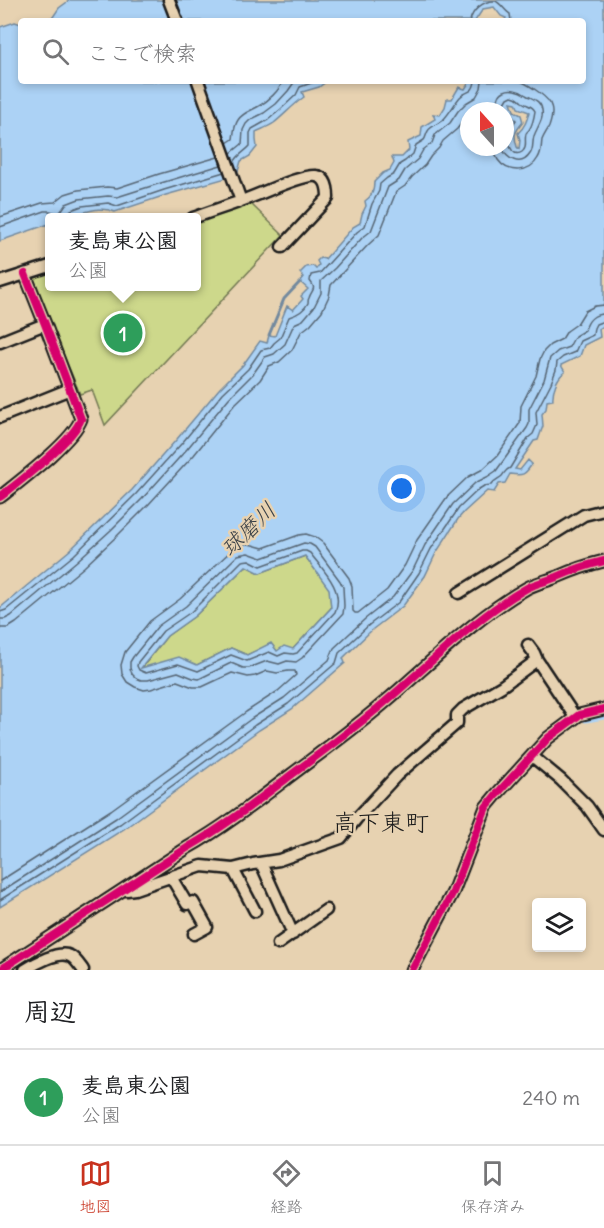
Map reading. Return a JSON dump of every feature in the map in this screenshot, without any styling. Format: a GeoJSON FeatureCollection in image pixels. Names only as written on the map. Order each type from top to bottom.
{"type":"FeatureCollection","features":[{"type":"Feature","properties":{"kind":"street"},"geometry":{"type":"LineString","coordinates":[[170,0],[176,18]]}},
{"type":"Feature","properties":{"kind":"street"},"geometry":{"type":"LineString","coordinates":[[199,84],[241,201]]}},
{"type":"Feature","properties":{"kind":"street"},"geometry":{"type":"LineString","coordinates":[[201,215],[299,179],[316,176],[322,179],[328,188],[328,198],[282,247]]}},
{"type":"Feature","properties":{"kind":"street"},"geometry":{"type":"LineString","coordinates":[[0,282],[45,268]]}},
{"type":"Feature","properties":{"kind":"street"},"geometry":{"type":"LineString","coordinates":[[0,497],[62,444],[81,419],[25,274]]}},
{"type":"Feature","properties":{"kind":"street"},"geometry":{"type":"LineString","coordinates":[[0,342],[45,324]]}},
{"type":"Feature","properties":{"kind":"street"},"geometry":{"type":"LineString","coordinates":[[0,417],[70,389]]}},
{"type":"Feature","properties":{"kind":"street"},"geometry":{"type":"LineString","coordinates":[[459,593],[584,515],[604,510]]}},
{"type":"Feature","properties":{"kind":"street"},"geometry":{"type":"LineString","coordinates":[[0,970],[213,833],[330,748],[473,625],[504,602],[529,587],[579,567],[604,561]]}},
{"type":"Feature","properties":{"kind":"street"},"geometry":{"type":"LineString","coordinates":[[528,645],[575,717]]}},
{"type":"Feature","properties":{"kind":"street"},"geometry":{"type":"LineString","coordinates":[[121,891],[135,889],[202,866],[233,869],[279,860],[341,838],[398,775],[457,723],[457,715],[463,709],[502,686],[537,660]]}},
{"type":"Feature","properties":{"kind":"street"},"geometry":{"type":"LineString","coordinates":[[412,970],[453,892],[486,807],[534,758],[548,738],[575,717],[604,709]]}},
{"type":"Feature","properties":{"kind":"street"},"geometry":{"type":"LineString","coordinates":[[534,758],[561,780],[587,806],[604,830]]}},
{"type":"Feature","properties":{"kind":"street"},"geometry":{"type":"LineString","coordinates":[[261,863],[293,934]]}},
{"type":"Feature","properties":{"kind":"street"},"geometry":{"type":"LineString","coordinates":[[233,869],[255,911]]}},
{"type":"Feature","properties":{"kind":"street"},"geometry":{"type":"LineString","coordinates":[[171,877],[186,904],[193,902],[207,927],[194,934]]}},
{"type":"Feature","properties":{"kind":"street"},"geometry":{"type":"LineString","coordinates":[[278,944],[326,910]]}},
{"type":"Feature","properties":{"kind":"street"},"geometry":{"type":"LineString","coordinates":[[25,970],[41,960],[64,955],[70,956],[83,970]]}},
{"type":"Feature","properties":{"kind":"green space"},"geometry":{"type":"Polygon","coordinates":[[[251,204],[283,235],[105,425],[92,390],[80,394],[31,277],[45,272],[45,291],[201,291],[201,219],[251,204]]]}},
{"type":"Feature","properties":{"kind":"green space"},"geometry":{"type":"Polygon","coordinates":[[[305,556],[330,589],[331,608],[293,649],[277,651],[271,644],[247,655],[231,648],[197,665],[141,669],[167,636],[195,616],[246,566],[260,573],[305,556]]]}},
{"type":"Feature","properties":{"kind":"water","name":"球磨川"},"geometry":{"type":"Polygon","coordinates":[[[70,0],[604,0],[604,326],[599,329],[600,337],[584,345],[580,356],[561,365],[565,372],[556,384],[553,400],[547,401],[546,409],[542,414],[543,426],[538,440],[534,441],[515,469],[520,470],[528,460],[532,464],[521,475],[510,474],[505,483],[499,484],[494,492],[487,491],[464,512],[436,553],[425,576],[403,606],[373,629],[343,658],[345,663],[292,709],[259,730],[124,829],[0,907],[0,608],[70,550],[132,490],[219,389],[243,365],[260,341],[267,343],[269,335],[275,336],[287,306],[293,310],[308,289],[300,282],[304,277],[300,273],[306,267],[313,266],[316,269],[319,265],[317,261],[320,258],[325,259],[353,227],[360,223],[366,206],[365,201],[372,193],[374,182],[390,170],[394,163],[392,157],[402,157],[409,150],[408,142],[421,136],[422,127],[435,119],[433,114],[440,115],[447,99],[452,99],[459,87],[465,89],[468,84],[586,84],[586,18],[506,18],[501,16],[494,7],[483,9],[477,18],[49,18],[53,17],[59,8],[70,0]],[[305,556],[260,573],[246,566],[195,616],[167,636],[141,668],[179,657],[197,665],[231,648],[247,655],[271,643],[277,651],[284,646],[293,649],[331,608],[329,589],[305,556]]]}},
{"type":"Feature","properties":{"kind":"water"},"geometry":{"type":"Polygon","coordinates":[[[18,23],[18,84],[323,84],[302,92],[304,97],[278,120],[256,132],[257,147],[250,156],[241,161],[237,175],[115,212],[103,209],[83,213],[45,213],[45,225],[0,241],[0,27],[18,23]]]}},
{"type":"Feature","properties":{"kind":"waterway"},"geometry":{"type":"LineString","coordinates":[[269,335],[284,299],[300,282]]}},
{"type":"Feature","properties":{"kind":"waterway"},"geometry":{"type":"LineString","coordinates":[[586,718],[604,715]]}},
{"type":"Feature","properties":{"kind":"cycle path"},"geometry":{"type":"LineString","coordinates":[[0,497],[57,449],[81,419],[25,274]]}},
{"type":"Feature","properties":{"kind":"cycle path"},"geometry":{"type":"LineString","coordinates":[[0,970],[240,813],[362,721],[471,627],[508,600],[534,585],[604,561]]}},
{"type":"Feature","properties":{"kind":"cycle path"},"geometry":{"type":"LineString","coordinates":[[412,970],[453,892],[486,807],[548,738],[579,715],[604,709]]}},
{"type":"Feature","properties":{"kind":"place","name":"麦島東公園"},"geometry":{"type":"Point","coordinates":[123,333]}},
{"type":"Feature","properties":{"kind":"district","name":"高下東町"},"geometry":{"type":"Point","coordinates":[381,822]}}]}
